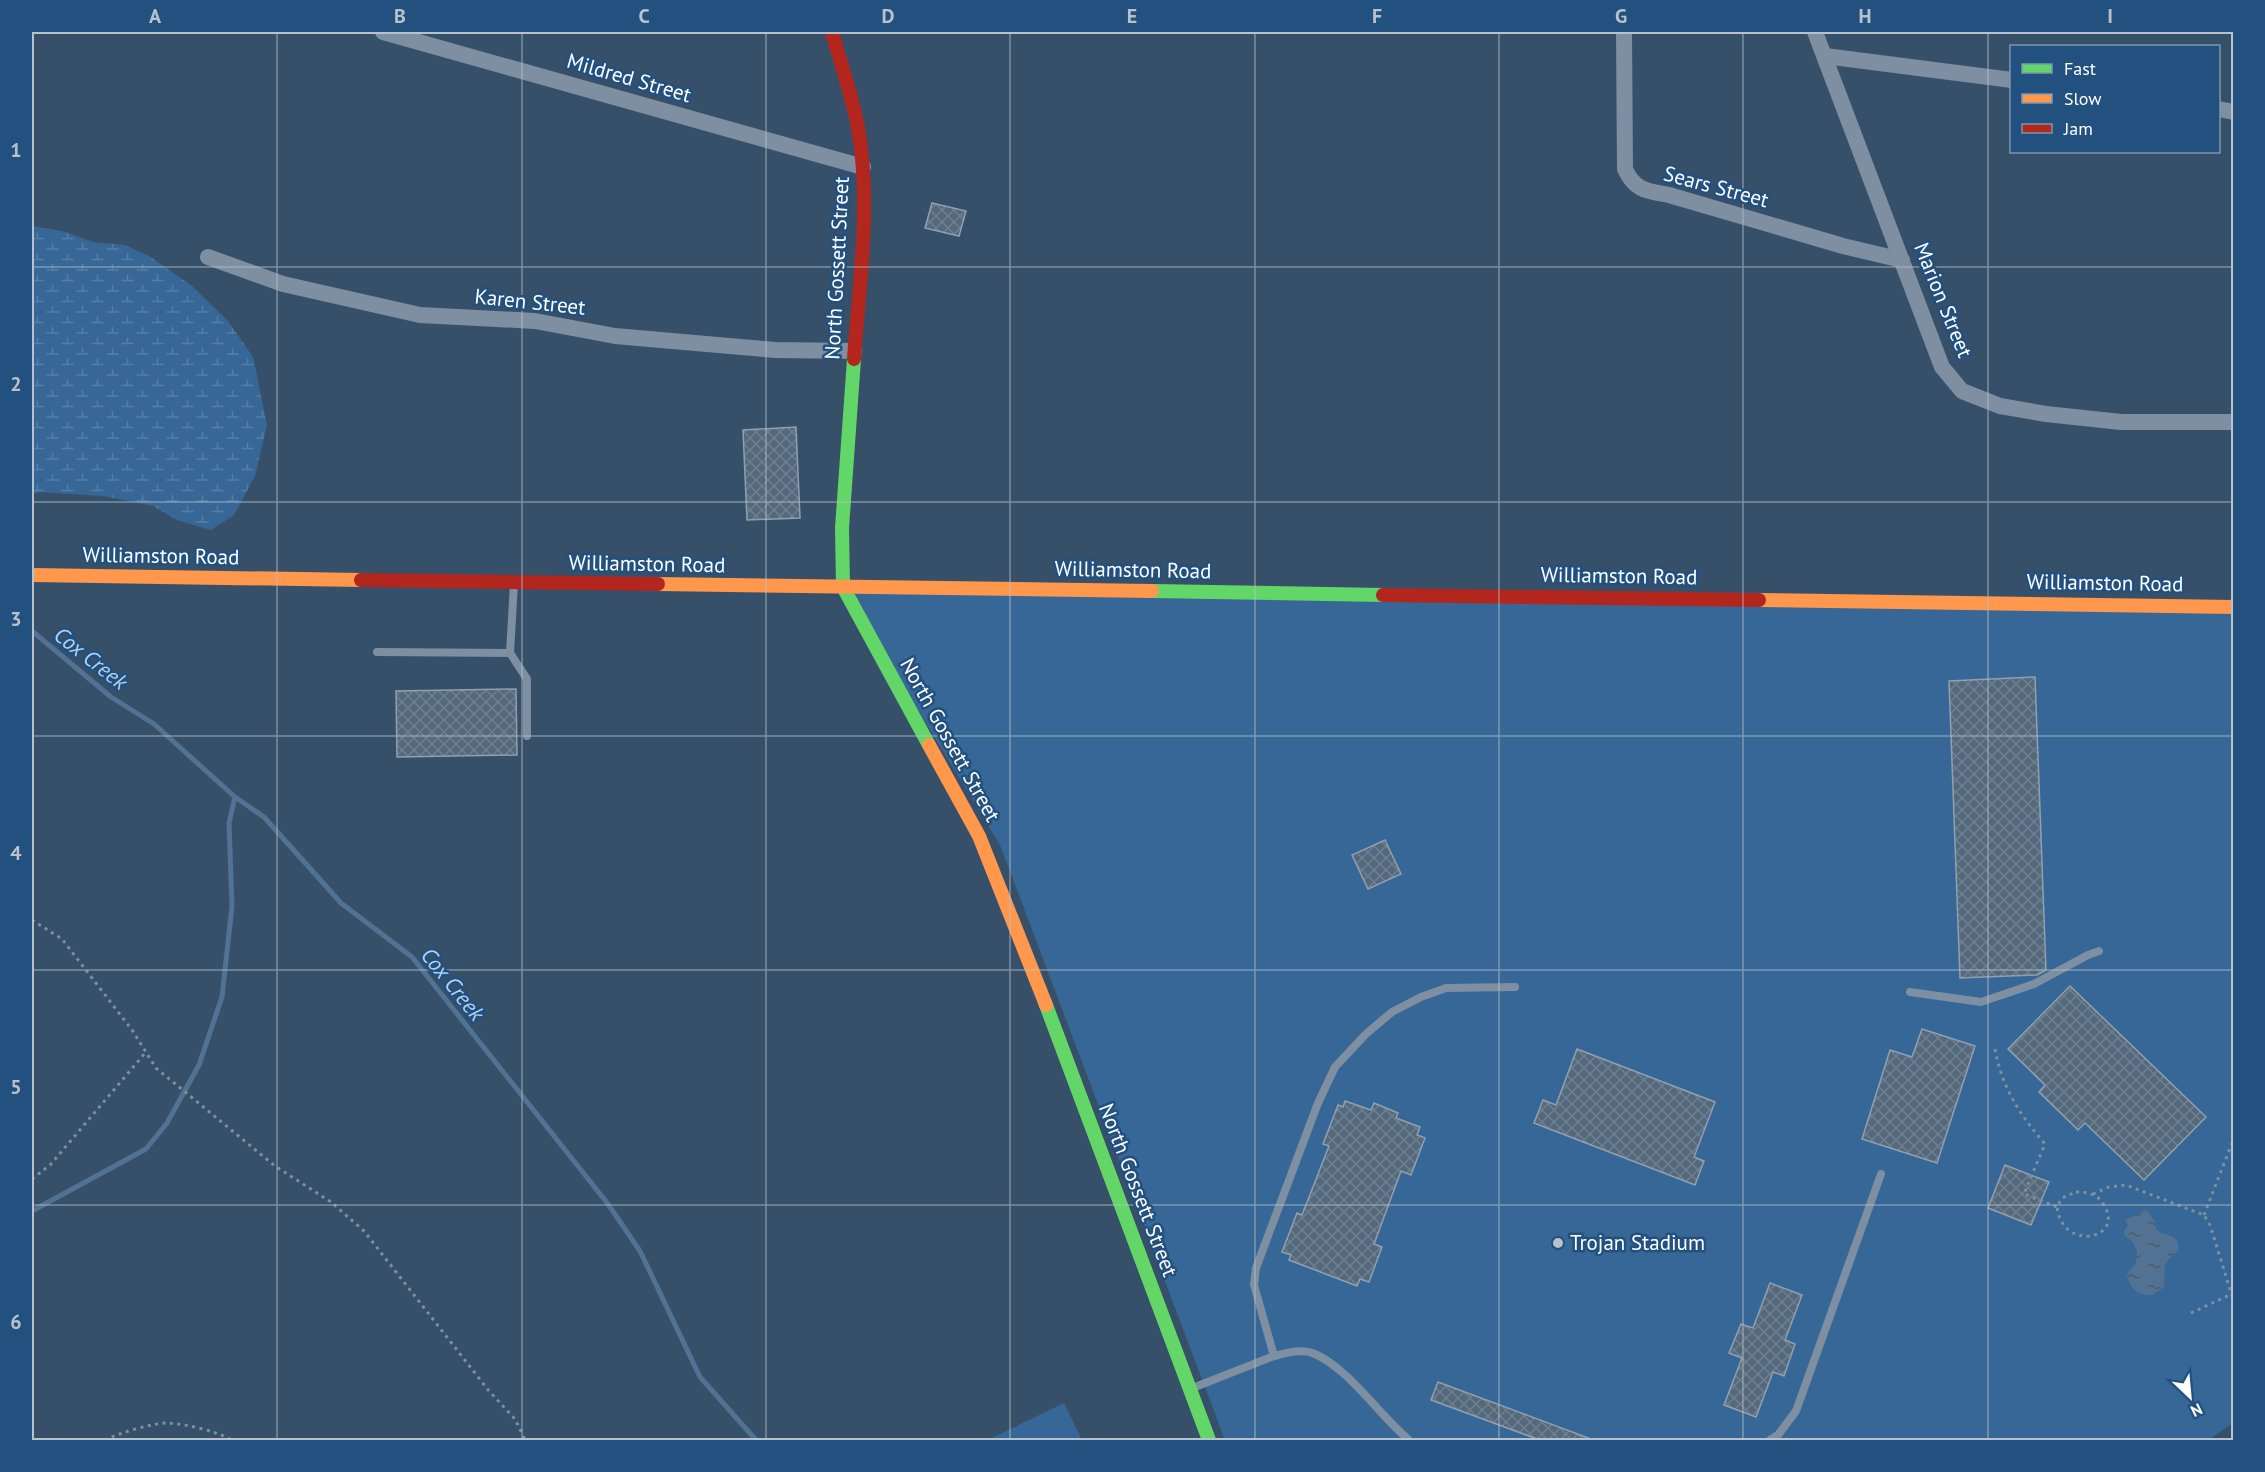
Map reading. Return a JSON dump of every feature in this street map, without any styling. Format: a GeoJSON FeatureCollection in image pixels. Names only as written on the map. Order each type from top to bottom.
{"type":"FeatureCollection","features":[{"type":"Feature","properties":{"kind":"main road","name":"North Gossett Street"},"geometry":{"type":"LineString","coordinates":[[832,32],[859,132],[863,167],[862,237],[842,528],[843,587],[979,836],[1051,1018],[1209,1440]]}},
{"type":"Feature","properties":{"kind":"main road","name":"Williamston Road"},"geometry":{"type":"LineString","coordinates":[[32,575],[2234,607]]}},
{"type":"Feature","properties":{"kind":"street","name":"Mildred Street"},"geometry":{"type":"LineString","coordinates":[[383,32],[863,167]]}},
{"type":"Feature","properties":{"kind":"street","name":"Sears Street"},"geometry":{"type":"LineString","coordinates":[[1623,32],[1625,169],[1630,179],[1642,190],[1669,195],[1843,246],[1902,260]]}},
{"type":"Feature","properties":{"kind":"street","name":"Marion Street"},"geometry":{"type":"LineString","coordinates":[[1815,32],[1942,367],[1962,391],[2000,406],[2046,414],[2121,422],[2234,422]]}},
{"type":"Feature","properties":{"kind":"street"},"geometry":{"type":"LineString","coordinates":[[1825,56],[2010,80]]}},
{"type":"Feature","properties":{"kind":"street","name":"Karen Street"},"geometry":{"type":"LineString","coordinates":[[208,257],[283,284],[420,315],[535,321],[615,336],[776,350],[854,351]]}},
{"type":"Feature","properties":{"kind":"lane"},"geometry":{"type":"LineString","coordinates":[[514,583],[510,653],[527,678],[527,736]]}},
{"type":"Feature","properties":{"kind":"lane"},"geometry":{"type":"LineString","coordinates":[[377,652],[510,653]]}},
{"type":"Feature","properties":{"kind":"lane"},"geometry":{"type":"LineString","coordinates":[[1910,992],[1982,1002],[2034,984],[2099,951]]}},
{"type":"Feature","properties":{"kind":"lane"},"geometry":{"type":"LineString","coordinates":[[1274,1356],[1254,1285],[1256,1268],[1318,1103],[1335,1067],[1366,1034],[1392,1012],[1421,997],[1446,988],[1515,987]]}},
{"type":"Feature","properties":{"kind":"lane"},"geometry":{"type":"LineString","coordinates":[[1770,1440],[1778,1436],[1796,1412],[1881,1174]]}},
{"type":"Feature","properties":{"kind":"lane"},"geometry":{"type":"LineString","coordinates":[[1190,1389],[1274,1356],[1293,1351],[1314,1353],[1341,1370],[1382,1416],[1408,1440]]}},
{"type":"Feature","properties":{"kind":"path"},"geometry":{"type":"LineString","coordinates":[[32,920],[62,939],[132,1030],[156,1068],[275,1166],[331,1202],[364,1231],[489,1392],[515,1419],[525,1440]]}},
{"type":"Feature","properties":{"kind":"path"},"geometry":{"type":"LineString","coordinates":[[1995,1049],[1999,1070],[2007,1091],[2024,1120],[2045,1144],[2024,1194],[2057,1207]]}},
{"type":"Feature","properties":{"kind":"path"},"geometry":{"type":"LineString","coordinates":[[32,1179],[51,1164],[146,1052]]}},
{"type":"Feature","properties":{"kind":"path"},"geometry":{"type":"LineString","coordinates":[[2204,1215],[2234,1138]]}},
{"type":"Feature","properties":{"kind":"path"},"geometry":{"type":"LineString","coordinates":[[2093,1194],[2105,1206],[2109,1222],[2106,1228],[2094,1236],[2084,1237],[2071,1233],[2060,1221],[2057,1207],[2062,1198],[2076,1192],[2093,1194],[2109,1187],[2126,1185],[2204,1215],[2210,1225],[2234,1302]]}},
{"type":"Feature","properties":{"kind":"path"},"geometry":{"type":"LineString","coordinates":[[2191,1313],[2232,1293]]}},
{"type":"Feature","properties":{"kind":"path"},"geometry":{"type":"LineString","coordinates":[[105,1440],[119,1433],[167,1423],[221,1434],[231,1440]]}},
{"type":"Feature","properties":{"kind":"green space"},"geometry":{"type":"Polygon","coordinates":[[[32,226],[62,231],[93,242],[125,245],[149,256],[192,286],[228,321],[253,357],[267,425],[255,476],[234,515],[211,530],[177,520],[153,506],[103,496],[41,492],[32,494],[32,226]]]}},
{"type":"Feature","properties":{"kind":"green space"},"geometry":{"type":"Polygon","coordinates":[[[843,587],[2233,606],[2233,1423],[2208,1440],[1225,1440],[1000,845],[843,587]]]}},
{"type":"Feature","properties":{"kind":"green space"},"geometry":{"type":"Polygon","coordinates":[[[1064,1403],[1082,1440],[988,1440],[1064,1403]]]}},
{"type":"Feature","properties":{"kind":"water"},"geometry":{"type":"Polygon","coordinates":[[[2146,1210],[2155,1221],[2157,1230],[2174,1237],[2179,1246],[2165,1266],[2164,1287],[2152,1295],[2136,1291],[2129,1281],[2127,1276],[2136,1263],[2137,1251],[2132,1241],[2124,1235],[2128,1225],[2125,1220],[2146,1210]]]}},
{"type":"Feature","properties":{"kind":"building"},"geometry":{"type":"Polygon","coordinates":[[[932,203],[966,211],[959,236],[925,228],[932,203]]]}},
{"type":"Feature","properties":{"kind":"building"},"geometry":{"type":"Polygon","coordinates":[[[796,427],[800,518],[747,520],[743,430],[796,427]]]}},
{"type":"Feature","properties":{"kind":"building"},"geometry":{"type":"Polygon","coordinates":[[[2035,677],[2046,970],[2037,975],[1960,978],[1949,681],[2035,677]]]}},
{"type":"Feature","properties":{"kind":"building"},"geometry":{"type":"Polygon","coordinates":[[[516,689],[517,755],[397,757],[396,691],[516,689]]]}},
{"type":"Feature","properties":{"kind":"building"},"geometry":{"type":"Polygon","coordinates":[[[1385,840],[1401,874],[1368,889],[1352,855],[1385,840]]]}},
{"type":"Feature","properties":{"kind":"building"},"geometry":{"type":"Polygon","coordinates":[[[2070,986],[2206,1117],[2144,1180],[2085,1123],[2078,1130],[2039,1092],[2045,1085],[2008,1049],[2070,986]]]}},
{"type":"Feature","properties":{"kind":"building"},"geometry":{"type":"Polygon","coordinates":[[[1922,1029],[1975,1046],[1937,1163],[1862,1139],[1890,1050],[1912,1057],[1922,1029]]]}},
{"type":"Feature","properties":{"kind":"building"},"geometry":{"type":"Polygon","coordinates":[[[1577,1049],[1715,1102],[1694,1157],[1704,1161],[1695,1185],[1534,1123],[1543,1100],[1556,1105],[1577,1049]]]}},
{"type":"Feature","properties":{"kind":"building"},"geometry":{"type":"Polygon","coordinates":[[[1345,1101],[1371,1110],[1374,1103],[1398,1113],[1396,1118],[1420,1127],[1417,1135],[1425,1138],[1411,1175],[1401,1171],[1374,1244],[1382,1247],[1369,1282],[1360,1279],[1357,1286],[1289,1260],[1291,1255],[1282,1252],[1297,1213],[1302,1215],[1329,1146],[1323,1144],[1338,1105],[1343,1107],[1345,1101]]]}},
{"type":"Feature","properties":{"kind":"building"},"geometry":{"type":"Polygon","coordinates":[[[2005,1165],[2049,1182],[2031,1225],[1988,1208],[2005,1165]]]}},
{"type":"Feature","properties":{"kind":"building"},"geometry":{"type":"Polygon","coordinates":[[[1770,1283],[1802,1295],[1785,1340],[1795,1344],[1784,1376],[1773,1372],[1756,1417],[1724,1405],[1742,1358],[1729,1353],[1741,1324],[1753,1328],[1770,1283]]]}},
{"type":"Feature","properties":{"kind":"building"},"geometry":{"type":"Polygon","coordinates":[[[1438,1382],[1591,1439],[1540,1440],[1431,1400],[1438,1382]]]}},
{"type":"Feature","properties":{"kind":"waterway","name":"Cox Creek"},"geometry":{"type":"LineString","coordinates":[[32,631],[111,697],[154,724],[235,797],[264,817],[341,903],[412,957],[608,1204],[640,1251],[700,1377],[756,1440]]}},
{"type":"Feature","properties":{"kind":"waterway"},"geometry":{"type":"LineString","coordinates":[[32,1211],[146,1149],[167,1123],[199,1065],[222,997],[232,906],[229,823],[235,797]]}},
{"type":"Feature","properties":{"kind":"traffic: fast"},"geometry":{"type":"LineString","coordinates":[[854,359],[842,528],[843,587],[929,745]]}},
{"type":"Feature","properties":{"kind":"traffic: fast"},"geometry":{"type":"LineString","coordinates":[[1152,591],[1383,595]]}},
{"type":"Feature","properties":{"kind":"traffic: fast"},"geometry":{"type":"LineString","coordinates":[[1046,1005],[1209,1440]]}},
{"type":"Feature","properties":{"kind":"traffic: slow"},"geometry":{"type":"LineString","coordinates":[[32,575],[361,580]]}},
{"type":"Feature","properties":{"kind":"traffic: slow"},"geometry":{"type":"LineString","coordinates":[[658,584],[1152,591]]}},
{"type":"Feature","properties":{"kind":"traffic: slow"},"geometry":{"type":"LineString","coordinates":[[1759,600],[2234,607]]}},
{"type":"Feature","properties":{"kind":"traffic: slow"},"geometry":{"type":"LineString","coordinates":[[929,745],[979,836],[1046,1005]]}},
{"type":"Feature","properties":{"kind":"traffic: jam"},"geometry":{"type":"LineString","coordinates":[[832,32],[854,108],[859,134],[864,190],[863,246],[854,359]]}},
{"type":"Feature","properties":{"kind":"traffic: jam"},"geometry":{"type":"LineString","coordinates":[[361,580],[658,584]]}},
{"type":"Feature","properties":{"kind":"traffic: jam"},"geometry":{"type":"LineString","coordinates":[[1383,595],[1759,600]]}},
{"type":"Feature","properties":{"kind":"place","name":"Trojan Stadium"},"geometry":{"type":"Point","coordinates":[1558,1243]}}]}
